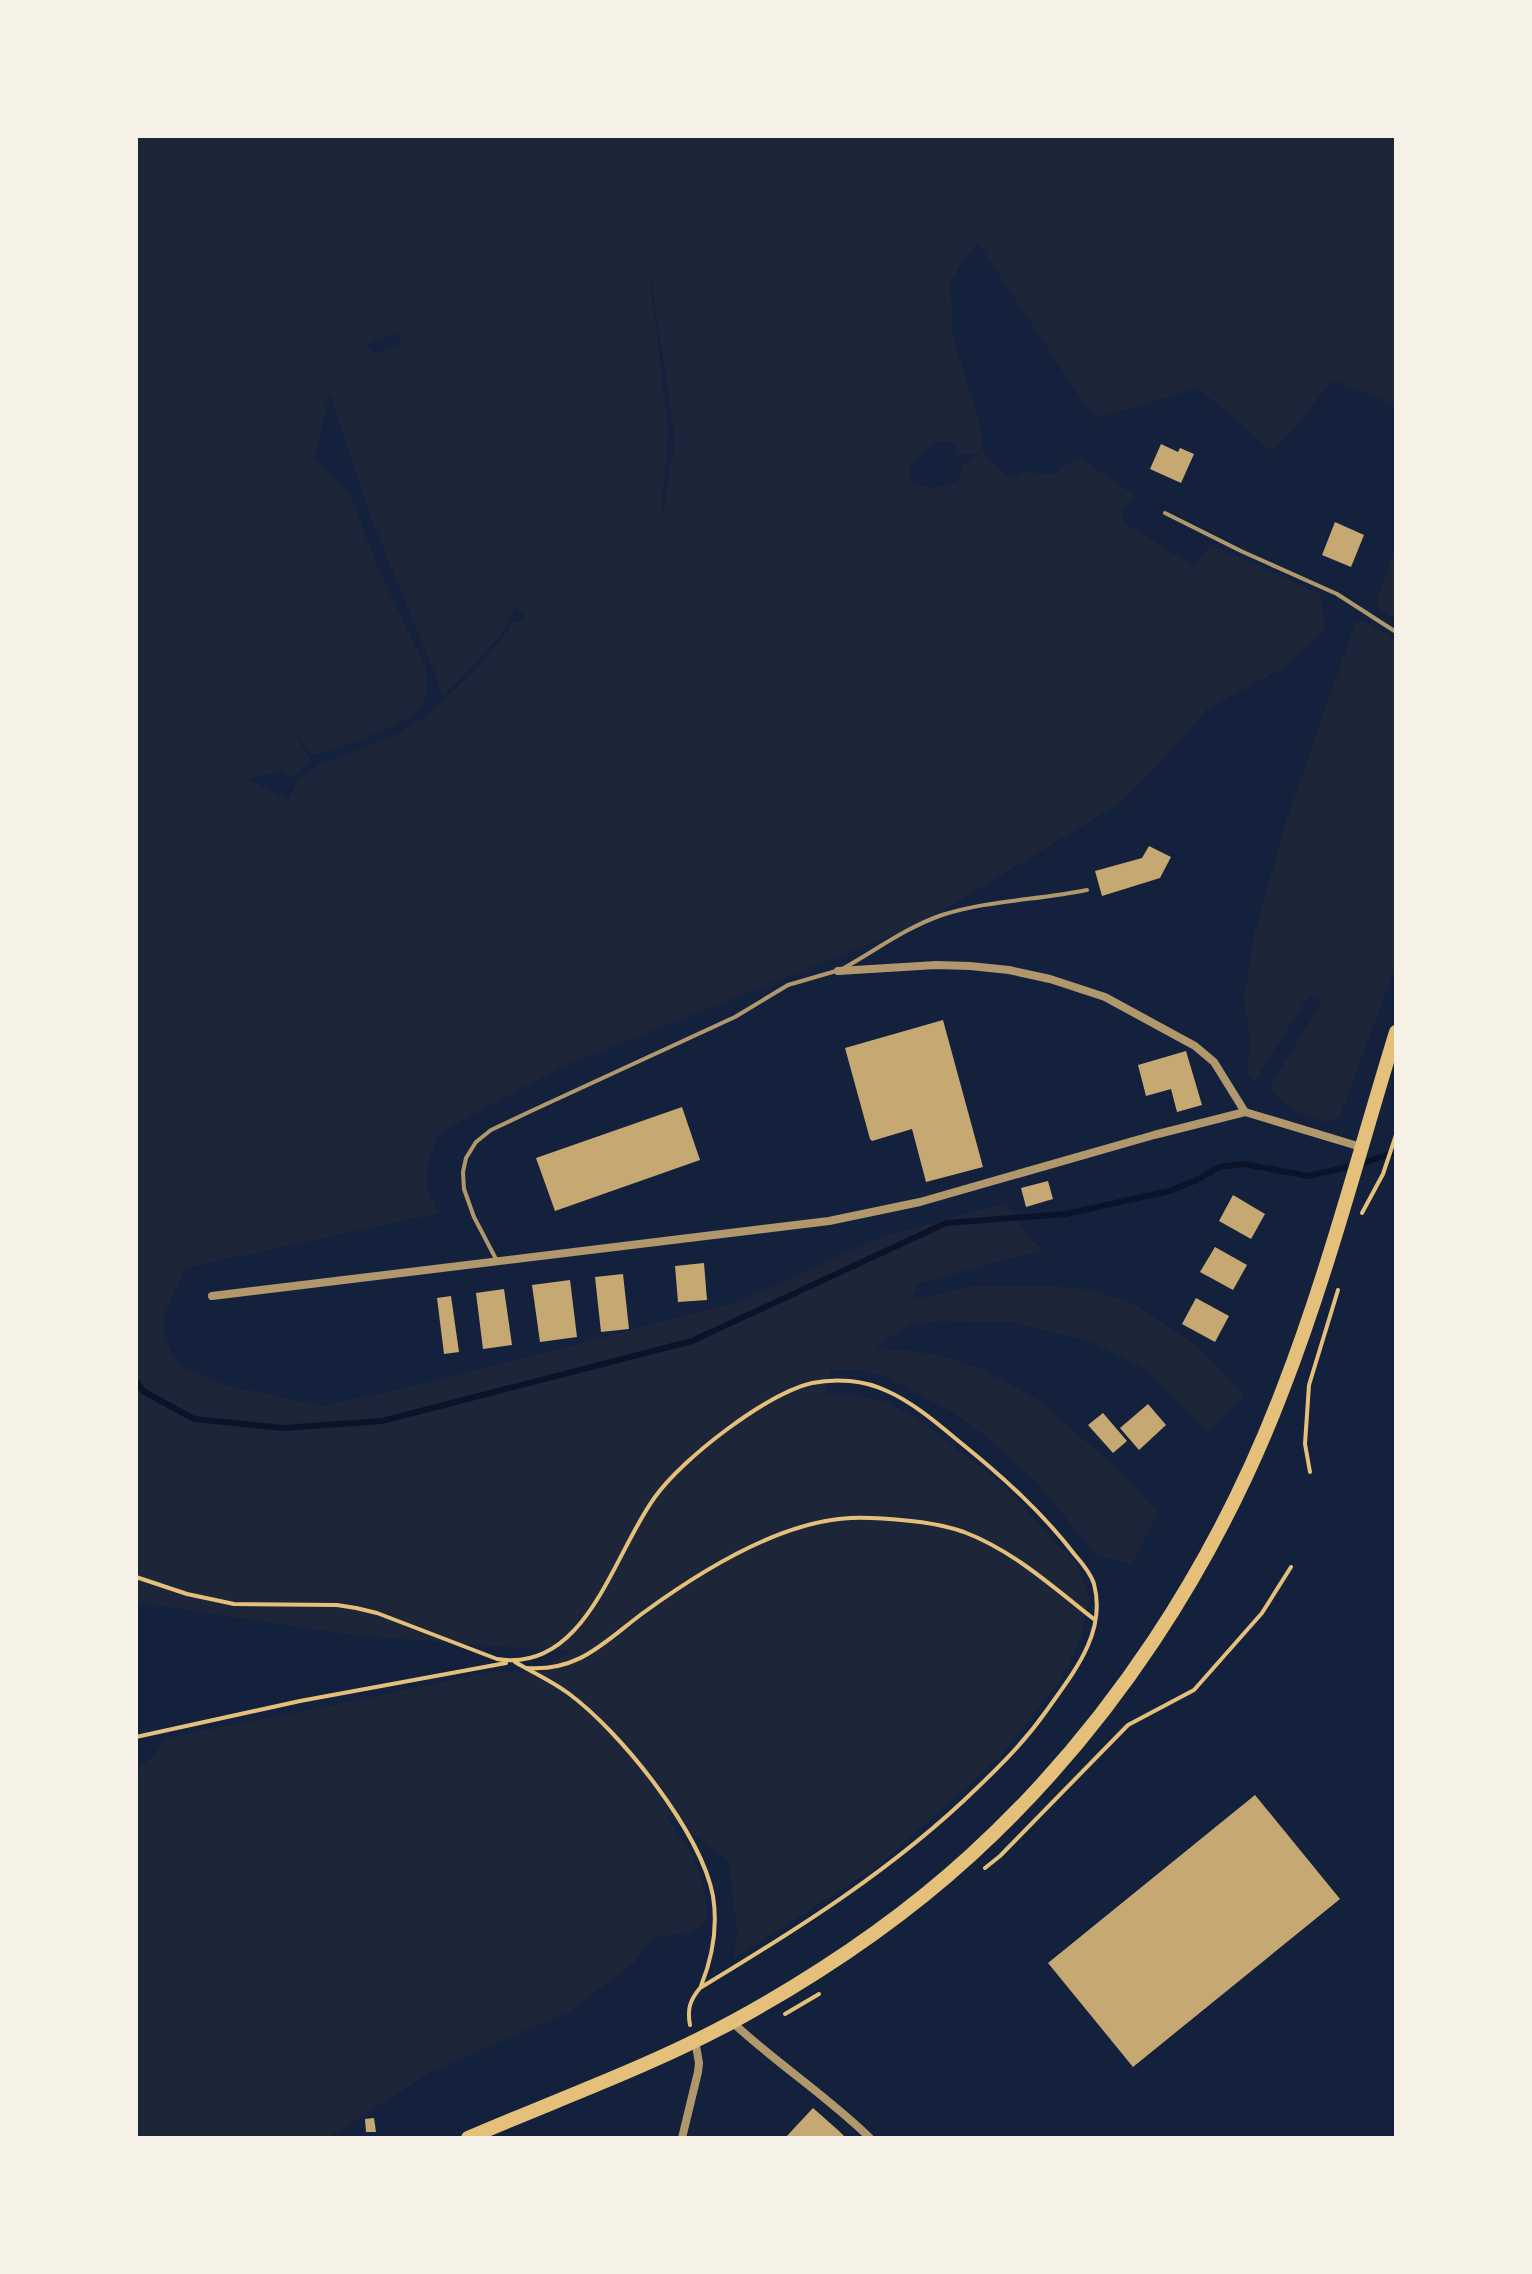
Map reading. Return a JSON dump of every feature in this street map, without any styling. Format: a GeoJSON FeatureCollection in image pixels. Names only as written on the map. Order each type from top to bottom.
{"type":"FeatureCollection","features":[{"type":"Feature","properties":{"kind":"main road"},"geometry":{"type":"LineString","coordinates":[[468,2138],[695,2040],[732,2022],[835,1960],[882,1928],[970,1856],[1041,1786],[1075,1747],[1119,1690],[1184,1594],[1249,1469],[1282,1392],[1314,1304],[1396,1032]]}},
{"type":"Feature","properties":{"kind":"street"},"geometry":{"type":"LineString","coordinates":[[838,971],[970,966],[1050,979],[1105,997],[1195,1046],[1214,1062],[1245,1112]]}},
{"type":"Feature","properties":{"kind":"street"},"geometry":{"type":"LineString","coordinates":[[212,1296],[845,1218],[920,1202],[1245,1112],[1360,1149]]}},
{"type":"Feature","properties":{"kind":"street"},"geometry":{"type":"LineString","coordinates":[[732,2022],[827,2098],[870,2138]]}},
{"type":"Feature","properties":{"kind":"street"},"geometry":{"type":"LineString","coordinates":[[682,2138],[699,2063],[695,2040]]}},
{"type":"Feature","properties":{"kind":"lane"},"geometry":{"type":"LineString","coordinates":[[1165,513],[1337,594],[1396,632]]}},
{"type":"Feature","properties":{"kind":"lane"},"geometry":{"type":"LineString","coordinates":[[497,1261],[474,1217],[464,1189],[463,1172],[466,1158],[476,1142],[491,1130],[735,1017],[788,985],[838,971],[920,924],[995,902],[1087,890]]}},
{"type":"Feature","properties":{"kind":"path"},"geometry":{"type":"LineString","coordinates":[[1358,1226],[1395,1137]]}},
{"type":"Feature","properties":{"kind":"path"},"geometry":{"type":"LineString","coordinates":[[1310,1472],[1305,1444],[1309,1385],[1340,1284]]}},
{"type":"Feature","properties":{"kind":"path"},"geometry":{"type":"LineString","coordinates":[[136,1737],[300,1701],[530,1660],[565,1642],[594,1606],[642,1515],[658,1493],[689,1460],[739,1421],[793,1389],[830,1380],[857,1382],[883,1389],[910,1403],[991,1467],[1059,1535],[1094,1582],[1095,1628],[1086,1652],[1027,1738],[951,1813],[917,1843],[828,1909],[700,1988],[688,2008],[695,2040]]}},
{"type":"Feature","properties":{"kind":"path"},"geometry":{"type":"LineString","coordinates":[[524,1668],[548,1670],[583,1657],[674,1591],[733,1556],[786,1532],[818,1522],[849,1518],[883,1518],[940,1525],[966,1533],[1024,1564],[1095,1620]]}},
{"type":"Feature","properties":{"kind":"path"},"geometry":{"type":"LineString","coordinates":[[136,1577],[187,1594],[234,1604],[337,1605],[377,1613],[497,1659],[513,1661],[568,1692],[634,1756],[692,1840],[704,1866],[715,1917],[714,1945],[700,1988]]}},
{"type":"Feature","properties":{"kind":"shaded area"},"geometry":{"type":"Polygon","coordinates":[[[136,136],[1396,136],[1396,405],[1332,380],[1296,427],[1273,450],[1197,388],[1099,418],[1085,405],[979,244],[967,254],[951,281],[952,333],[978,418],[985,456],[1009,477],[1024,472],[1054,474],[1071,462],[1082,459],[1135,496],[1121,512],[1125,523],[1194,566],[1211,545],[1320,594],[1325,629],[1285,667],[1207,709],[1122,802],[920,924],[558,1069],[439,1133],[427,1164],[427,1190],[439,1213],[185,1268],[165,1313],[164,1338],[179,1365],[225,1385],[322,1406],[432,1382],[741,1301],[883,1236],[1007,1203],[1030,1239],[1044,1250],[919,1283],[910,1300],[978,1285],[1087,1289],[1134,1304],[1197,1346],[1244,1395],[1208,1431],[1144,1368],[1090,1341],[1016,1323],[939,1321],[909,1325],[874,1348],[949,1358],[984,1370],[1038,1400],[1113,1465],[1158,1512],[1132,1564],[1095,1554],[1037,1482],[953,1412],[883,1376],[861,1370],[831,1371],[824,1395],[857,1395],[885,1401],[919,1420],[1005,1486],[1076,1562],[1089,1598],[1081,1638],[1061,1679],[1001,1756],[878,1866],[734,1958],[737,1930],[728,1860],[666,1815],[698,1869],[704,1887],[705,1923],[691,1932],[651,1938],[634,1963],[569,2012],[432,2071],[328,2138],[136,2138],[136,1770],[154,1755],[166,1738],[492,1671],[529,1672],[572,1652],[351,1635],[136,1602],[136,136]],[[647,253],[668,428],[661,522],[675,438],[647,253]],[[399,332],[365,346],[373,352],[381,352],[400,345],[399,332]],[[330,393],[314,458],[350,494],[376,563],[426,669],[426,688],[421,706],[403,721],[371,736],[312,755],[289,725],[311,761],[293,777],[282,770],[248,779],[288,800],[299,779],[316,766],[397,734],[424,718],[481,665],[513,623],[526,619],[516,606],[501,635],[442,696],[371,518],[330,393]],[[937,442],[910,465],[911,483],[930,487],[958,480],[965,463],[981,455],[971,453],[958,456],[954,443],[937,442]]]}},
{"type":"Feature","properties":{"kind":"shaded area"},"geometry":{"type":"Polygon","coordinates":[[[1396,548],[1396,619],[1380,610],[1376,603],[1396,548]]]}},
{"type":"Feature","properties":{"kind":"shaded area"},"geometry":{"type":"Polygon","coordinates":[[[1362,621],[1396,639],[1396,965],[1340,1116],[1327,1122],[1295,1111],[1269,1088],[1320,1005],[1319,997],[1308,997],[1254,1082],[1247,1073],[1250,1039],[1244,1000],[1255,930],[1287,819],[1355,623],[1362,621]]]}},
{"type":"Feature","properties":{"kind":"building"},"geometry":{"type":"Polygon","coordinates":[[[1161,444],[1178,452],[1180,448],[1194,454],[1181,483],[1150,469],[1161,444]]]}},
{"type":"Feature","properties":{"kind":"building"},"geometry":{"type":"Polygon","coordinates":[[[1335,522],[1364,535],[1351,567],[1322,555],[1335,522]]]}},
{"type":"Feature","properties":{"kind":"building"},"geometry":{"type":"Polygon","coordinates":[[[1149,846],[1171,857],[1160,878],[1102,896],[1095,871],[1142,858],[1149,846]]]}},
{"type":"Feature","properties":{"kind":"building"},"geometry":{"type":"Polygon","coordinates":[[[943,1020],[983,1167],[926,1182],[912,1129],[872,1141],[870,1139],[845,1048],[943,1020]]]}},
{"type":"Feature","properties":{"kind":"building"},"geometry":{"type":"Polygon","coordinates":[[[1186,1051],[1202,1105],[1177,1112],[1171,1089],[1146,1096],[1138,1065],[1186,1051]]]}},
{"type":"Feature","properties":{"kind":"building"},"geometry":{"type":"Polygon","coordinates":[[[682,1107],[700,1160],[555,1211],[536,1158],[682,1107]]]}},
{"type":"Feature","properties":{"kind":"building"},"geometry":{"type":"Polygon","coordinates":[[[1048,1181],[1053,1199],[1026,1207],[1021,1188],[1048,1181]]]}},
{"type":"Feature","properties":{"kind":"building"},"geometry":{"type":"Polygon","coordinates":[[[1233,1195],[1265,1214],[1251,1239],[1219,1221],[1233,1195]]]}},
{"type":"Feature","properties":{"kind":"building"},"geometry":{"type":"Polygon","coordinates":[[[1215,1247],[1247,1265],[1233,1290],[1200,1272],[1215,1247]]]}},
{"type":"Feature","properties":{"kind":"building"},"geometry":{"type":"Polygon","coordinates":[[[704,1263],[707,1300],[678,1302],[675,1266],[704,1263]]]}},
{"type":"Feature","properties":{"kind":"building"},"geometry":{"type":"Polygon","coordinates":[[[623,1274],[629,1329],[601,1332],[595,1277],[623,1274]]]}},
{"type":"Feature","properties":{"kind":"building"},"geometry":{"type":"Polygon","coordinates":[[[570,1280],[577,1337],[540,1342],[532,1285],[570,1280]]]}},
{"type":"Feature","properties":{"kind":"building"},"geometry":{"type":"Polygon","coordinates":[[[504,1289],[512,1345],[483,1349],[476,1293],[504,1289]]]}},
{"type":"Feature","properties":{"kind":"building"},"geometry":{"type":"Polygon","coordinates":[[[451,1296],[459,1352],[444,1354],[437,1298],[451,1296]]]}},
{"type":"Feature","properties":{"kind":"building"},"geometry":{"type":"Polygon","coordinates":[[[1196,1298],[1229,1316],[1215,1342],[1182,1324],[1196,1298]]]}},
{"type":"Feature","properties":{"kind":"building"},"geometry":{"type":"Polygon","coordinates":[[[1148,1404],[1166,1425],[1139,1450],[1120,1428],[1148,1404]]]}},
{"type":"Feature","properties":{"kind":"building"},"geometry":{"type":"Polygon","coordinates":[[[1103,1413],[1127,1441],[1113,1453],[1088,1425],[1103,1413]]]}},
{"type":"Feature","properties":{"kind":"building"},"geometry":{"type":"Polygon","coordinates":[[[1255,1795],[1340,1899],[1133,2067],[1048,1963],[1255,1795]]]}},
{"type":"Feature","properties":{"kind":"building"},"geometry":{"type":"Polygon","coordinates":[[[813,2108],[839,2131],[846,2138],[785,2138],[813,2108]]]}},
{"type":"Feature","properties":{"kind":"building"},"geometry":{"type":"Polygon","coordinates":[[[374,2118],[376,2132],[366,2132],[365,2119],[374,2118]]]}},
{"type":"Feature","properties":{"kind":"waterway"},"geometry":{"type":"LineString","coordinates":[[136,1381],[143,1391],[194,1419],[283,1428],[382,1421],[692,1341],[946,1223],[1066,1214],[1169,1191],[1219,1167],[1244,1164],[1308,1176],[1396,1152]]}}]}
